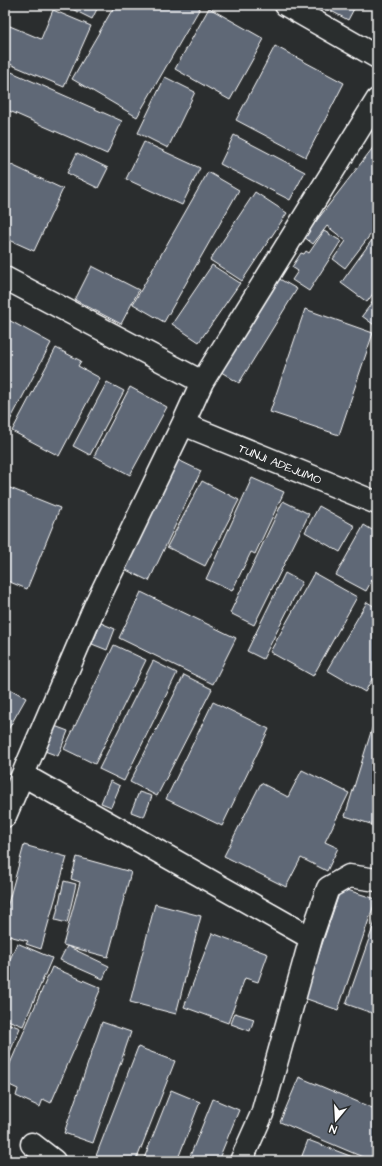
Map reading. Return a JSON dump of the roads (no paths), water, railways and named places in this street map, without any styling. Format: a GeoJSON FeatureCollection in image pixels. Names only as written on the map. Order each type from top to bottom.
{"type":"FeatureCollection","features":[{"type":"Feature","properties":{"kind":"street"},"geometry":{"type":"LineString","coordinates":[[286,5],[377,57]]}},
{"type":"Feature","properties":{"kind":"street"},"geometry":{"type":"LineString","coordinates":[[5,816],[96,604],[202,382],[374,114]]}},
{"type":"Feature","properties":{"kind":"street"},"geometry":{"type":"LineString","coordinates":[[5,278],[202,382]]}},
{"type":"Feature","properties":{"kind":"street","name":"TUNJI ADEJUMO"},"geometry":{"type":"LineString","coordinates":[[183,424],[377,503]]}},
{"type":"Feature","properties":{"kind":"street"},"geometry":{"type":"LineString","coordinates":[[23,775],[311,938]]}},
{"type":"Feature","properties":{"kind":"street"},"geometry":{"type":"LineString","coordinates":[[242,1161],[262,1114],[311,938],[328,888],[349,876],[377,880]]}},
{"type":"Feature","properties":{"kind":"street"},"geometry":{"type":"LineString","coordinates":[[32,1144],[54,1161]]}}]}
